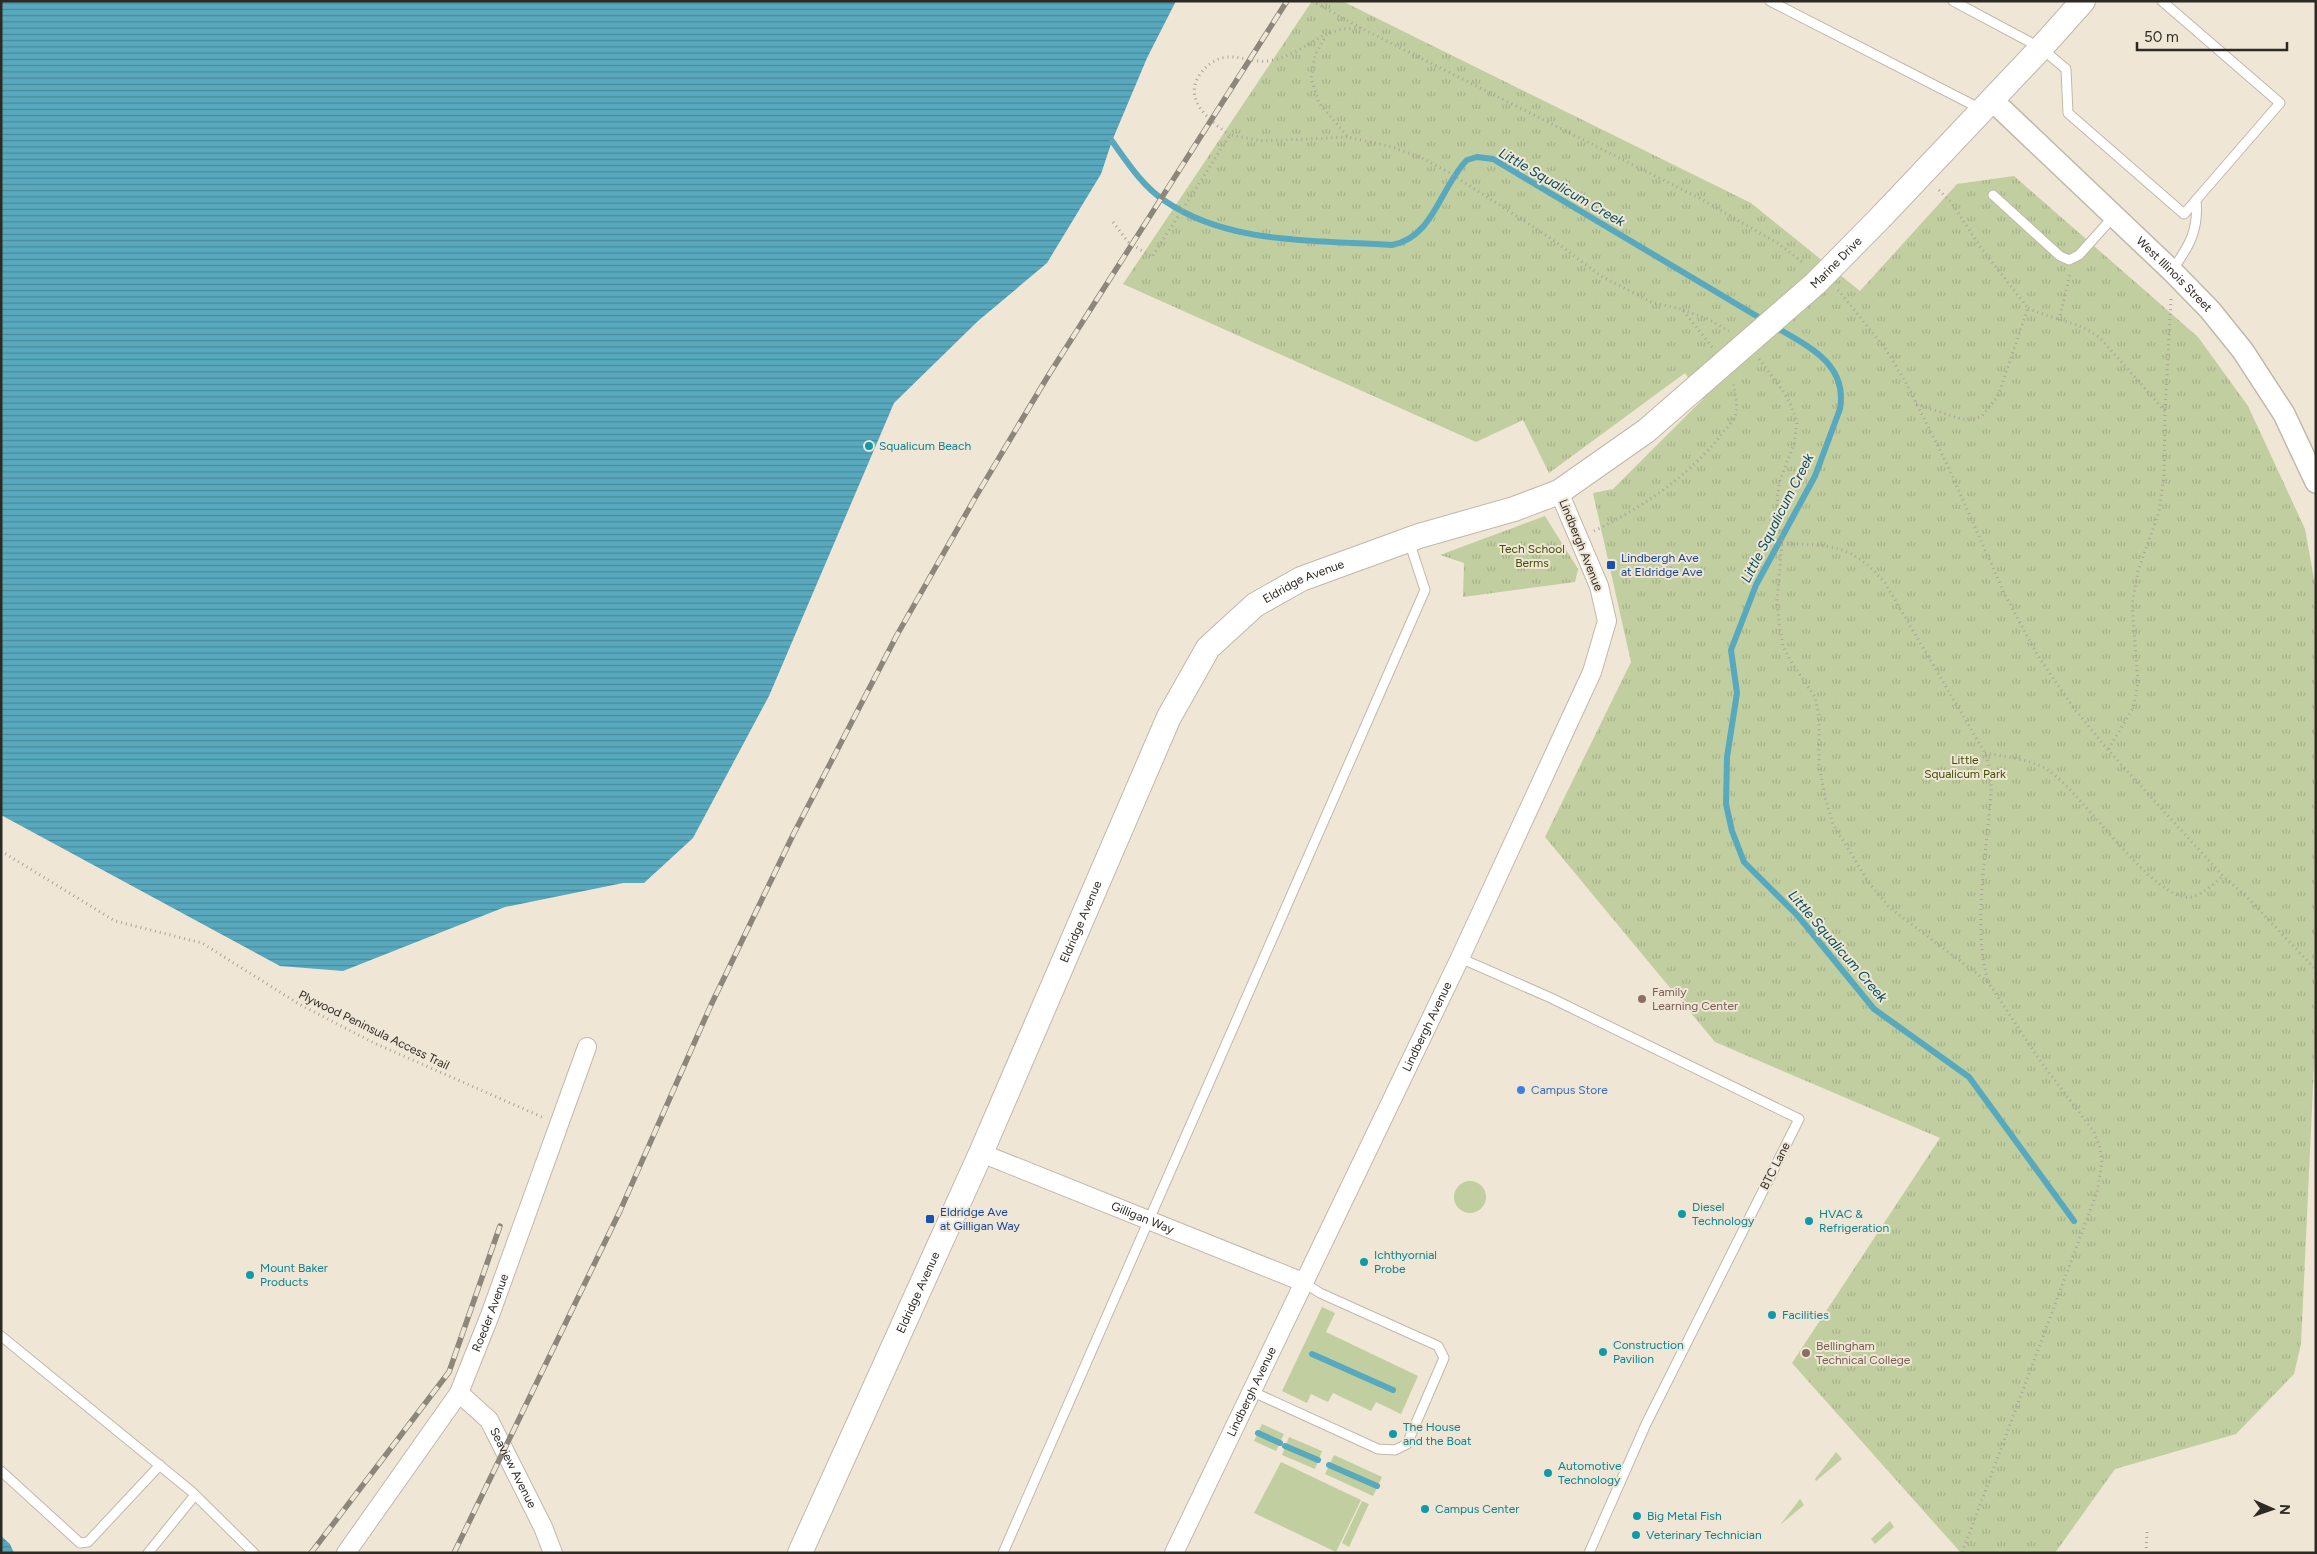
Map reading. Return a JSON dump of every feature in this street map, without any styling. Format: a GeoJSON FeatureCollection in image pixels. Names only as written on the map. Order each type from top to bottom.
{"type":"FeatureCollection","features":[{"type":"Feature","properties":{"kind":"main road","name":"Marine Drive"},"geometry":{"type":"LineString","coordinates":[[1559,492],[1646,431],[1816,283],[1922,174],[2083,1]]}},
{"type":"Feature","properties":{"kind":"main road","name":"Eldridge Avenue"},"geometry":{"type":"LineString","coordinates":[[800,1553],[981,1153],[1169,718],[1208,648],[1255,605],[1301,579],[1409,539],[1514,509],[1559,492]]}},
{"type":"Feature","properties":{"kind":"street","name":"West Illinois Street"},"geometry":{"type":"LineString","coordinates":[[1987,105],[2114,216],[2172,270],[2243,351],[2284,414],[2316,482]]}},
{"type":"Feature","properties":{"kind":"street","name":"Lindbergh Avenue"},"geometry":{"type":"LineString","coordinates":[[1174,1553],[1302,1282],[1460,958],[1592,672],[1607,622],[1599,586],[1559,492]]}},
{"type":"Feature","properties":{"kind":"street","name":"Roeder Avenue"},"geometry":{"type":"LineString","coordinates":[[346,1553],[459,1393],[490,1315],[587,1047]]}},
{"type":"Feature","properties":{"kind":"street","name":"Gilligan Way"},"geometry":{"type":"LineString","coordinates":[[981,1153],[1302,1282]]}},
{"type":"Feature","properties":{"kind":"street","name":"Seaview Avenue"},"geometry":{"type":"LineString","coordinates":[[459,1393],[489,1420],[543,1526],[552,1553]]}},
{"type":"Feature","properties":{"kind":"lane"},"geometry":{"type":"LineString","coordinates":[[1770,1],[1987,105]]}},
{"type":"Feature","properties":{"kind":"lane"},"geometry":{"type":"LineString","coordinates":[[1953,1],[2041,48],[2066,69],[2068,113],[2184,214],[2280,103],[2162,1]]}},
{"type":"Feature","properties":{"kind":"lane"},"geometry":{"type":"LineString","coordinates":[[1993,194],[2060,256],[2069,260],[2074,258],[2114,216]]}},
{"type":"Feature","properties":{"kind":"lane"},"geometry":{"type":"LineString","coordinates":[[2172,270],[2188,249],[2193,237],[2196,225],[2196,200]]}},
{"type":"Feature","properties":{"kind":"lane"},"geometry":{"type":"LineString","coordinates":[[1003,1553],[1425,590],[1409,539]]}},
{"type":"Feature","properties":{"kind":"lane","name":"BTC Lane"},"geometry":{"type":"LineString","coordinates":[[1460,958],[1551,998],[1799,1119],[1646,1424],[1589,1553]]}},
{"type":"Feature","properties":{"kind":"lane"},"geometry":{"type":"LineString","coordinates":[[1251,1391],[1378,1449],[1395,1450],[1407,1444],[1444,1358],[1438,1346],[1320,1293],[1302,1282]]}},
{"type":"Feature","properties":{"kind":"lane"},"geometry":{"type":"LineString","coordinates":[[1,1336],[195,1495],[254,1553]]}},
{"type":"Feature","properties":{"kind":"lane"},"geometry":{"type":"LineString","coordinates":[[1,1471],[80,1543],[88,1542],[160,1465]]}},
{"type":"Feature","properties":{"kind":"lane"},"geometry":{"type":"LineString","coordinates":[[148,1553],[195,1495]]}},
{"type":"Feature","properties":{"kind":"path"},"geometry":{"type":"LineString","coordinates":[[1312,1],[1361,28],[1700,199],[1779,244],[1808,266]]}},
{"type":"Feature","properties":{"kind":"path"},"geometry":{"type":"LineString","coordinates":[[1361,28],[1342,29],[1327,34],[1286,56],[1268,61],[1222,58],[1204,69],[1196,79],[1193,92],[1197,105],[1216,126],[1230,135],[1263,141],[1348,137],[1392,147],[1420,157],[1460,179],[1549,237],[1601,276],[1653,303],[1708,318],[1733,334]]}},
{"type":"Feature","properties":{"kind":"path"},"geometry":{"type":"LineString","coordinates":[[1327,34],[1315,54],[1311,78],[1319,103],[1348,137]]}},
{"type":"Feature","properties":{"kind":"path"},"geometry":{"type":"LineString","coordinates":[[1113,222],[1128,242],[1152,257],[1230,135]]}},
{"type":"Feature","properties":{"kind":"path"},"geometry":{"type":"LineString","coordinates":[[1922,174],[1951,202],[1981,248],[2028,308],[2091,330],[2102,339],[2166,411]]}},
{"type":"Feature","properties":{"kind":"path"},"geometry":{"type":"LineString","coordinates":[[2058,320],[2074,258]]}},
{"type":"Feature","properties":{"kind":"path"},"geometry":{"type":"LineString","coordinates":[[2108,750],[2133,708],[2138,682],[2132,604],[2138,571],[2159,512],[2164,476],[2172,270]]}},
{"type":"Feature","properties":{"kind":"path"},"geometry":{"type":"LineString","coordinates":[[1837,288],[1864,318],[1885,348],[1946,462],[2005,595],[2038,656],[2073,707],[2108,750],[2223,876],[2247,897],[2316,970]]}},
{"type":"Feature","properties":{"kind":"path"},"geometry":{"type":"LineString","coordinates":[[1916,404],[1961,419],[1972,420],[1982,416],[1998,396],[2028,308]]}},
{"type":"Feature","properties":{"kind":"path"},"geometry":{"type":"LineString","coordinates":[[1682,310],[1704,334],[1717,354]]}},
{"type":"Feature","properties":{"kind":"path"},"geometry":{"type":"LineString","coordinates":[[1752,352],[1792,405],[1796,422],[1794,444],[1780,480],[1777,498],[1782,543],[1777,600],[1778,623],[1783,646],[1814,697],[1819,716],[1820,766],[1825,797],[1833,824],[1869,884],[1890,908],[1988,982]]}},
{"type":"Feature","properties":{"kind":"path"},"geometry":{"type":"LineString","coordinates":[[1579,539],[1620,519],[1676,480],[1710,448],[1734,418],[1736,411],[1736,395],[1730,376]]}},
{"type":"Feature","properties":{"kind":"path"},"geometry":{"type":"LineString","coordinates":[[1782,543],[1842,549],[1854,554],[1874,570],[1885,583],[1985,753],[1991,772],[1991,793],[1981,918],[1982,963],[1988,982],[2041,1062],[2094,1132],[2100,1148],[2102,1162],[2097,1192],[1962,1553]]}},
{"type":"Feature","properties":{"kind":"path"},"geometry":{"type":"LineString","coordinates":[[1985,753],[2012,758],[2048,770],[2091,810],[2143,871],[2170,892],[2182,896],[2198,895],[2223,876]]}},
{"type":"Feature","properties":{"kind":"path","name":"Plywood Peninsula Access Trail"},"geometry":{"type":"LineString","coordinates":[[1,851],[115,920],[202,943],[299,1004],[374,1043],[513,1106],[559,1124]]}},
{"type":"Feature","properties":{"kind":"path"},"geometry":{"type":"LineString","coordinates":[[2146,1553],[2147,1532]]}},
{"type":"Feature","properties":{"kind":"green space","name":"Little Squalicum Park"},"geometry":{"type":"Polygon","coordinates":[[[1312,1],[1342,1],[1751,203],[1860,291],[1957,184],[2014,176],[2198,337],[2248,406],[2305,529],[2316,590],[2316,1023],[2301,1344],[2294,1374],[2236,1434],[2115,1469],[2055,1553],[1961,1553],[1792,1363],[1940,1138],[1715,1042],[1545,837],[1631,662],[1593,493],[1613,489],[1703,399],[1685,373],[1549,473],[1523,420],[1476,442],[1123,284],[1312,1]]]}},
{"type":"Feature","properties":{"kind":"green space","name":"Tech School Berms"},"geometry":{"type":"Polygon","coordinates":[[[1545,516],[1578,569],[1575,582],[1463,597],[1464,563],[1440,555],[1545,516]]]}},
{"type":"Feature","properties":{"kind":"green space"},"geometry":{"type":"Polygon","coordinates":[[[1470,1181],[1476,1182],[1481,1186],[1485,1191],[1485,1203],[1481,1208],[1476,1212],[1470,1213],[1464,1212],[1459,1208],[1455,1203],[1454,1197],[1455,1191],[1459,1186],[1464,1182],[1470,1181]]]}},
{"type":"Feature","properties":{"kind":"green space"},"geometry":{"type":"Polygon","coordinates":[[[1322,1307],[1335,1313],[1326,1332],[1418,1376],[1401,1414],[1376,1402],[1371,1411],[1333,1393],[1328,1402],[1311,1394],[1307,1403],[1282,1391],[1322,1307]]]}},
{"type":"Feature","properties":{"kind":"green space"},"geometry":{"type":"Polygon","coordinates":[[[1262,1424],[1284,1434],[1276,1451],[1254,1441],[1262,1424]]]}},
{"type":"Feature","properties":{"kind":"green space"},"geometry":{"type":"Polygon","coordinates":[[[1289,1437],[1322,1451],[1315,1469],[1282,1455],[1289,1437]]]}},
{"type":"Feature","properties":{"kind":"green space"},"geometry":{"type":"Polygon","coordinates":[[[1836,1452],[1842,1459],[1816,1481],[1815,1479],[1836,1452]]]}},
{"type":"Feature","properties":{"kind":"green space"},"geometry":{"type":"Polygon","coordinates":[[[1334,1455],[1382,1477],[1373,1496],[1325,1474],[1334,1455]]]}},
{"type":"Feature","properties":{"kind":"green space"},"geometry":{"type":"Polygon","coordinates":[[[1281,1462],[1361,1500],[1336,1552],[1254,1513],[1281,1462]]]}},
{"type":"Feature","properties":{"kind":"green space"},"geometry":{"type":"Polygon","coordinates":[[[1800,1499],[1804,1505],[1780,1525],[1800,1499]]]}},
{"type":"Feature","properties":{"kind":"green space"},"geometry":{"type":"Polygon","coordinates":[[[1362,1501],[1369,1504],[1349,1547],[1342,1543],[1362,1501]]]}},
{"type":"Feature","properties":{"kind":"green space"},"geometry":{"type":"Polygon","coordinates":[[[1890,1521],[1894,1527],[1875,1544],[1871,1539],[1890,1521]]]}},
{"type":"Feature","properties":{"kind":"water"},"geometry":{"type":"Polygon","coordinates":[[[1,1],[1176,1],[1147,58],[1112,141],[1101,174],[1047,263],[978,321],[894,403],[769,696],[693,838],[644,883],[623,883],[505,907],[343,971],[280,966],[1,815],[1,1]]]}},
{"type":"Feature","properties":{"kind":"water"},"geometry":{"type":"Polygon","coordinates":[[[1,1536],[10,1544],[14,1553],[1,1553],[1,1536]]]}},
{"type":"Feature","properties":{"kind":"waterway","name":"Little Squalicum Creek"},"geometry":{"type":"LineString","coordinates":[[1112,141],[1136,174],[1157,195],[1190,215],[1217,226],[1274,238],[1392,245],[1406,240],[1418,232],[1427,222],[1458,171],[1467,160],[1477,157],[1493,159],[1765,321]]}},
{"type":"Feature","properties":{"kind":"waterway","name":"Little Squalicum Creek"},"geometry":{"type":"LineString","coordinates":[[1774,326],[1811,349],[1831,368],[1838,379],[1841,393],[1840,409],[1815,476],[1756,585],[1731,650],[1737,693],[1727,757],[1726,804],[1732,831],[1744,862],[1798,916],[1874,1009],[1969,1077],[2074,1221]]}},
{"type":"Feature","properties":{"kind":"waterway"},"geometry":{"type":"LineString","coordinates":[[1312,1354],[1393,1390]]}},
{"type":"Feature","properties":{"kind":"waterway"},"geometry":{"type":"LineString","coordinates":[[1258,1433],[1280,1443]]}},
{"type":"Feature","properties":{"kind":"waterway"},"geometry":{"type":"LineString","coordinates":[[1285,1446],[1318,1460]]}},
{"type":"Feature","properties":{"kind":"waterway"},"geometry":{"type":"LineString","coordinates":[[1329,1465],[1377,1486]]}},
{"type":"Feature","properties":{"kind":"railway"},"geometry":{"type":"LineString","coordinates":[[454,1553],[620,1211],[711,1005],[793,835],[897,635],[975,498],[1048,376],[1287,1]]}},
{"type":"Feature","properties":{"kind":"railway"},"geometry":{"type":"LineString","coordinates":[[311,1553],[449,1372],[500,1226]]}},
{"type":"Feature","properties":{"kind":"place","name":"Squalicum Beach"},"geometry":{"type":"Point","coordinates":[869,446]}},
{"type":"Feature","properties":{"kind":"place","name":"Lindbergh Ave at Eldridge Ave"},"geometry":{"type":"Point","coordinates":[1611,565]}},
{"type":"Feature","properties":{"kind":"place","name":"Family Learning Center"},"geometry":{"type":"Point","coordinates":[1642,999]}},
{"type":"Feature","properties":{"kind":"place","name":"Campus Store"},"geometry":{"type":"Point","coordinates":[1521,1090]}},
{"type":"Feature","properties":{"kind":"place","name":"Diesel Technology"},"geometry":{"type":"Point","coordinates":[1682,1214]}},
{"type":"Feature","properties":{"kind":"place","name":"Eldridge Ave at Gilligan Way"},"geometry":{"type":"Point","coordinates":[930,1219]}},
{"type":"Feature","properties":{"kind":"place","name":"HVAC & Refrigeration"},"geometry":{"type":"Point","coordinates":[1809,1221]}},
{"type":"Feature","properties":{"kind":"place","name":"Ichthyornial Probe"},"geometry":{"type":"Point","coordinates":[1364,1262]}},
{"type":"Feature","properties":{"kind":"place","name":"Mount Baker Products"},"geometry":{"type":"Point","coordinates":[250,1275]}},
{"type":"Feature","properties":{"kind":"place","name":"Facilities"},"geometry":{"type":"Point","coordinates":[1772,1315]}},
{"type":"Feature","properties":{"kind":"place","name":"Construction Pavilion"},"geometry":{"type":"Point","coordinates":[1603,1352]}},
{"type":"Feature","properties":{"kind":"place","name":"Bellingham Technical College"},"geometry":{"type":"Point","coordinates":[1806,1353]}},
{"type":"Feature","properties":{"kind":"place","name":"The House and the Boat"},"geometry":{"type":"Point","coordinates":[1393,1434]}},
{"type":"Feature","properties":{"kind":"place","name":"Automotive Technology"},"geometry":{"type":"Point","coordinates":[1548,1473]}},
{"type":"Feature","properties":{"kind":"place","name":"Campus Center"},"geometry":{"type":"Point","coordinates":[1425,1509]}},
{"type":"Feature","properties":{"kind":"place","name":"Big Metal Fish"},"geometry":{"type":"Point","coordinates":[1637,1516]}},
{"type":"Feature","properties":{"kind":"place","name":"Veterinary Technician"},"geometry":{"type":"Point","coordinates":[1636,1535]}}]}
